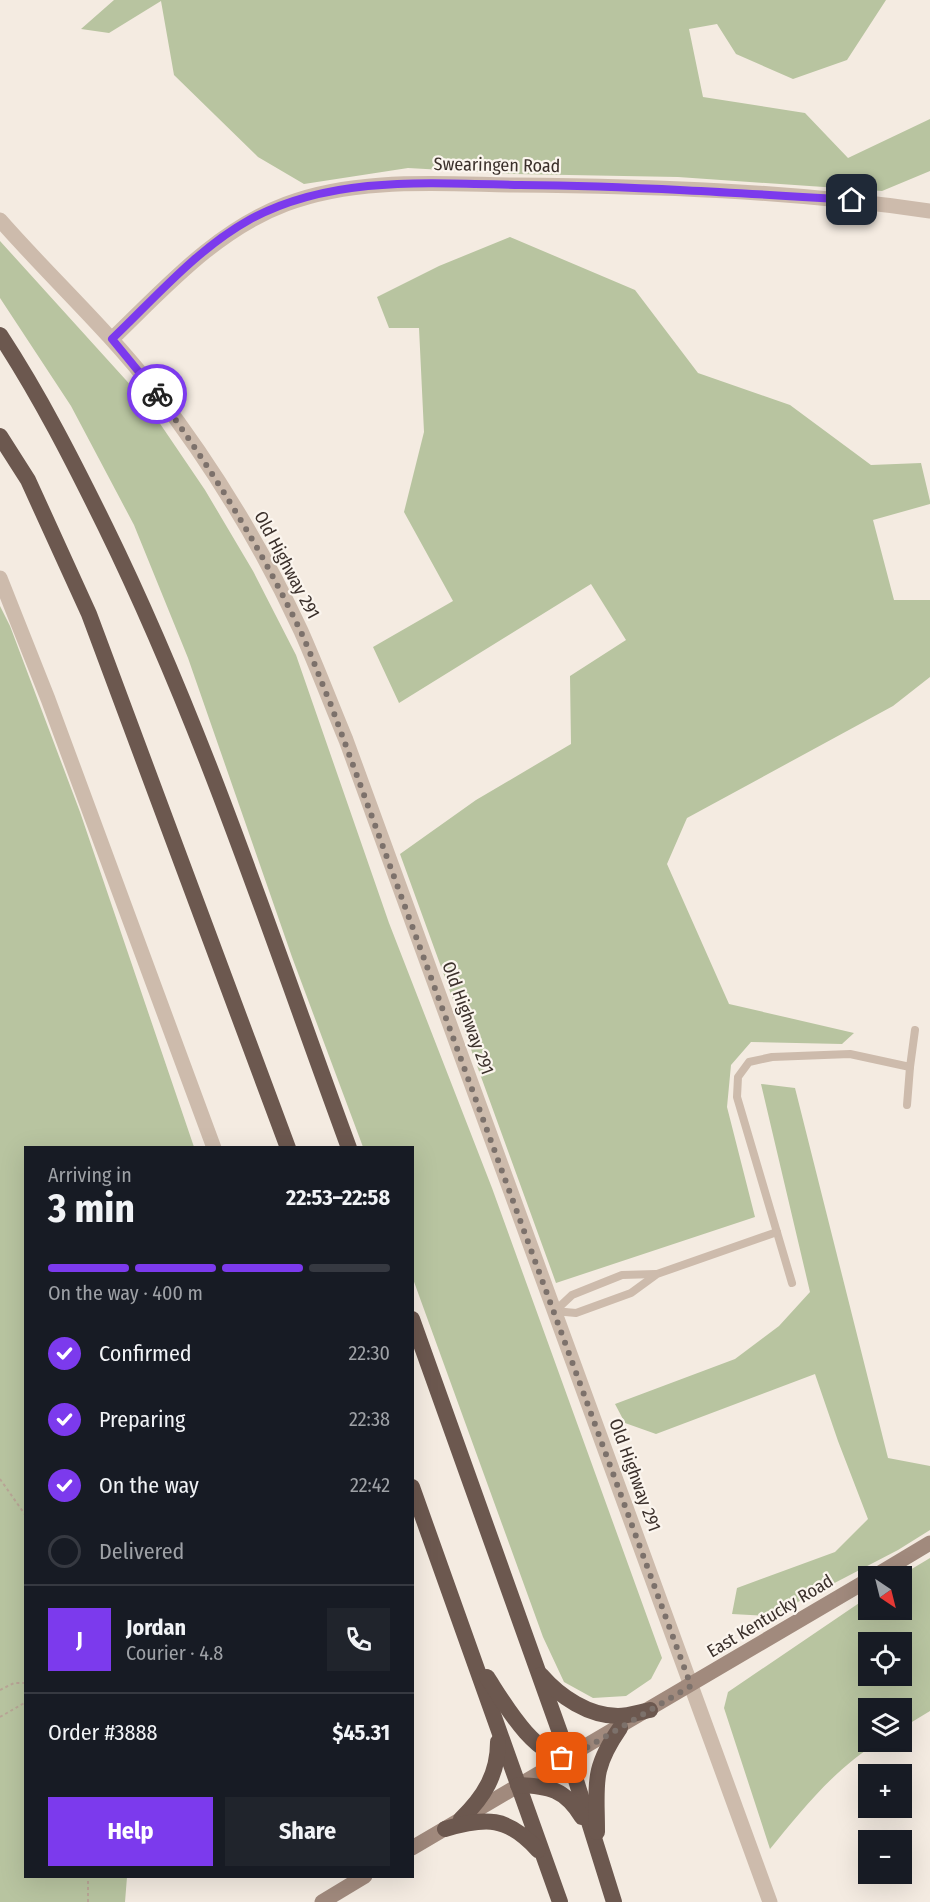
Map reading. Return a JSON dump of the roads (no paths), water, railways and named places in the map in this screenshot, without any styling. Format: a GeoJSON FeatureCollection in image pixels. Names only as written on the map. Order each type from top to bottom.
{"type":"FeatureCollection","features":[{"type":"Feature","properties":{"kind":"highway"},"geometry":{"type":"LineString","coordinates":[[0,335],[71,458],[141,601],[194,725],[348,1146]]}},
{"type":"Feature","properties":{"kind":"highway"},"geometry":{"type":"LineString","coordinates":[[0,436],[28,480],[88,614],[287,1146]]}},
{"type":"Feature","properties":{"kind":"highway"},"geometry":{"type":"LineString","coordinates":[[414,1325],[569,1758],[614,1902]]}},
{"type":"Feature","properties":{"kind":"highway"},"geometry":{"type":"LineString","coordinates":[[414,1493],[560,1902]]}},
{"type":"Feature","properties":{"kind":"highway"},"geometry":{"type":"LineString","coordinates":[[471,1654],[524,1731],[548,1752],[569,1758]]}},
{"type":"Feature","properties":{"kind":"highway"},"geometry":{"type":"LineString","coordinates":[[537,1670],[549,1684],[570,1701],[592,1711],[618,1716],[650,1710]]}},
{"type":"Feature","properties":{"kind":"highway"},"geometry":{"type":"LineString","coordinates":[[595,1841],[596,1778],[603,1755],[620,1728]]}},
{"type":"Feature","properties":{"kind":"highway"},"geometry":{"type":"LineString","coordinates":[[461,1819],[479,1799],[491,1780],[498,1760],[498,1729]]}},
{"type":"Feature","properties":{"kind":"highway"},"geometry":{"type":"LineString","coordinates":[[518,1785],[541,1786],[555,1790],[573,1802],[595,1841]]}},
{"type":"Feature","properties":{"kind":"highway"},"geometry":{"type":"LineString","coordinates":[[445,1829],[475,1820],[500,1822],[518,1830],[543,1855]]}},
{"type":"Feature","properties":{"kind":"main road"},"geometry":{"type":"LineString","coordinates":[[892,1566],[930,1543]]}},
{"type":"Feature","properties":{"kind":"main road","name":"East Kentucky Road"},"geometry":{"type":"LineString","coordinates":[[414,1847],[518,1785],[569,1758],[858,1586]]}},
{"type":"Feature","properties":{"kind":"main road"},"geometry":{"type":"LineString","coordinates":[[321,1902],[362,1878]]}},
{"type":"Feature","properties":{"kind":"street","name":"Swearingen Road"},"geometry":{"type":"LineString","coordinates":[[112,339],[204,252],[249,220],[285,204],[313,195],[396,183],[600,186],[852,200],[930,211]]}},
{"type":"Feature","properties":{"kind":"street","name":"Old Highway 291"},"geometry":{"type":"LineString","coordinates":[[0,220],[112,339],[155,391],[199,452],[240,517],[300,631],[346,740],[770,1902]]}},
{"type":"Feature","properties":{"kind":"street"},"geometry":{"type":"LineString","coordinates":[[0,578],[52,711],[213,1146]]}},
{"type":"Feature","properties":{"kind":"lane"},"geometry":{"type":"LineString","coordinates":[[907,1105],[915,1030]]}},
{"type":"Feature","properties":{"kind":"lane"},"geometry":{"type":"LineString","coordinates":[[792,1283],[737,1097],[738,1077],[749,1062],[772,1057],[850,1054],[910,1067]]}},
{"type":"Feature","properties":{"kind":"lane"},"geometry":{"type":"LineString","coordinates":[[554,1311],[576,1312],[587,1309],[631,1293],[657,1274],[777,1232]]}},
{"type":"Feature","properties":{"kind":"lane"},"geometry":{"type":"LineString","coordinates":[[554,1311],[572,1294],[622,1275],[657,1274]]}}]}
